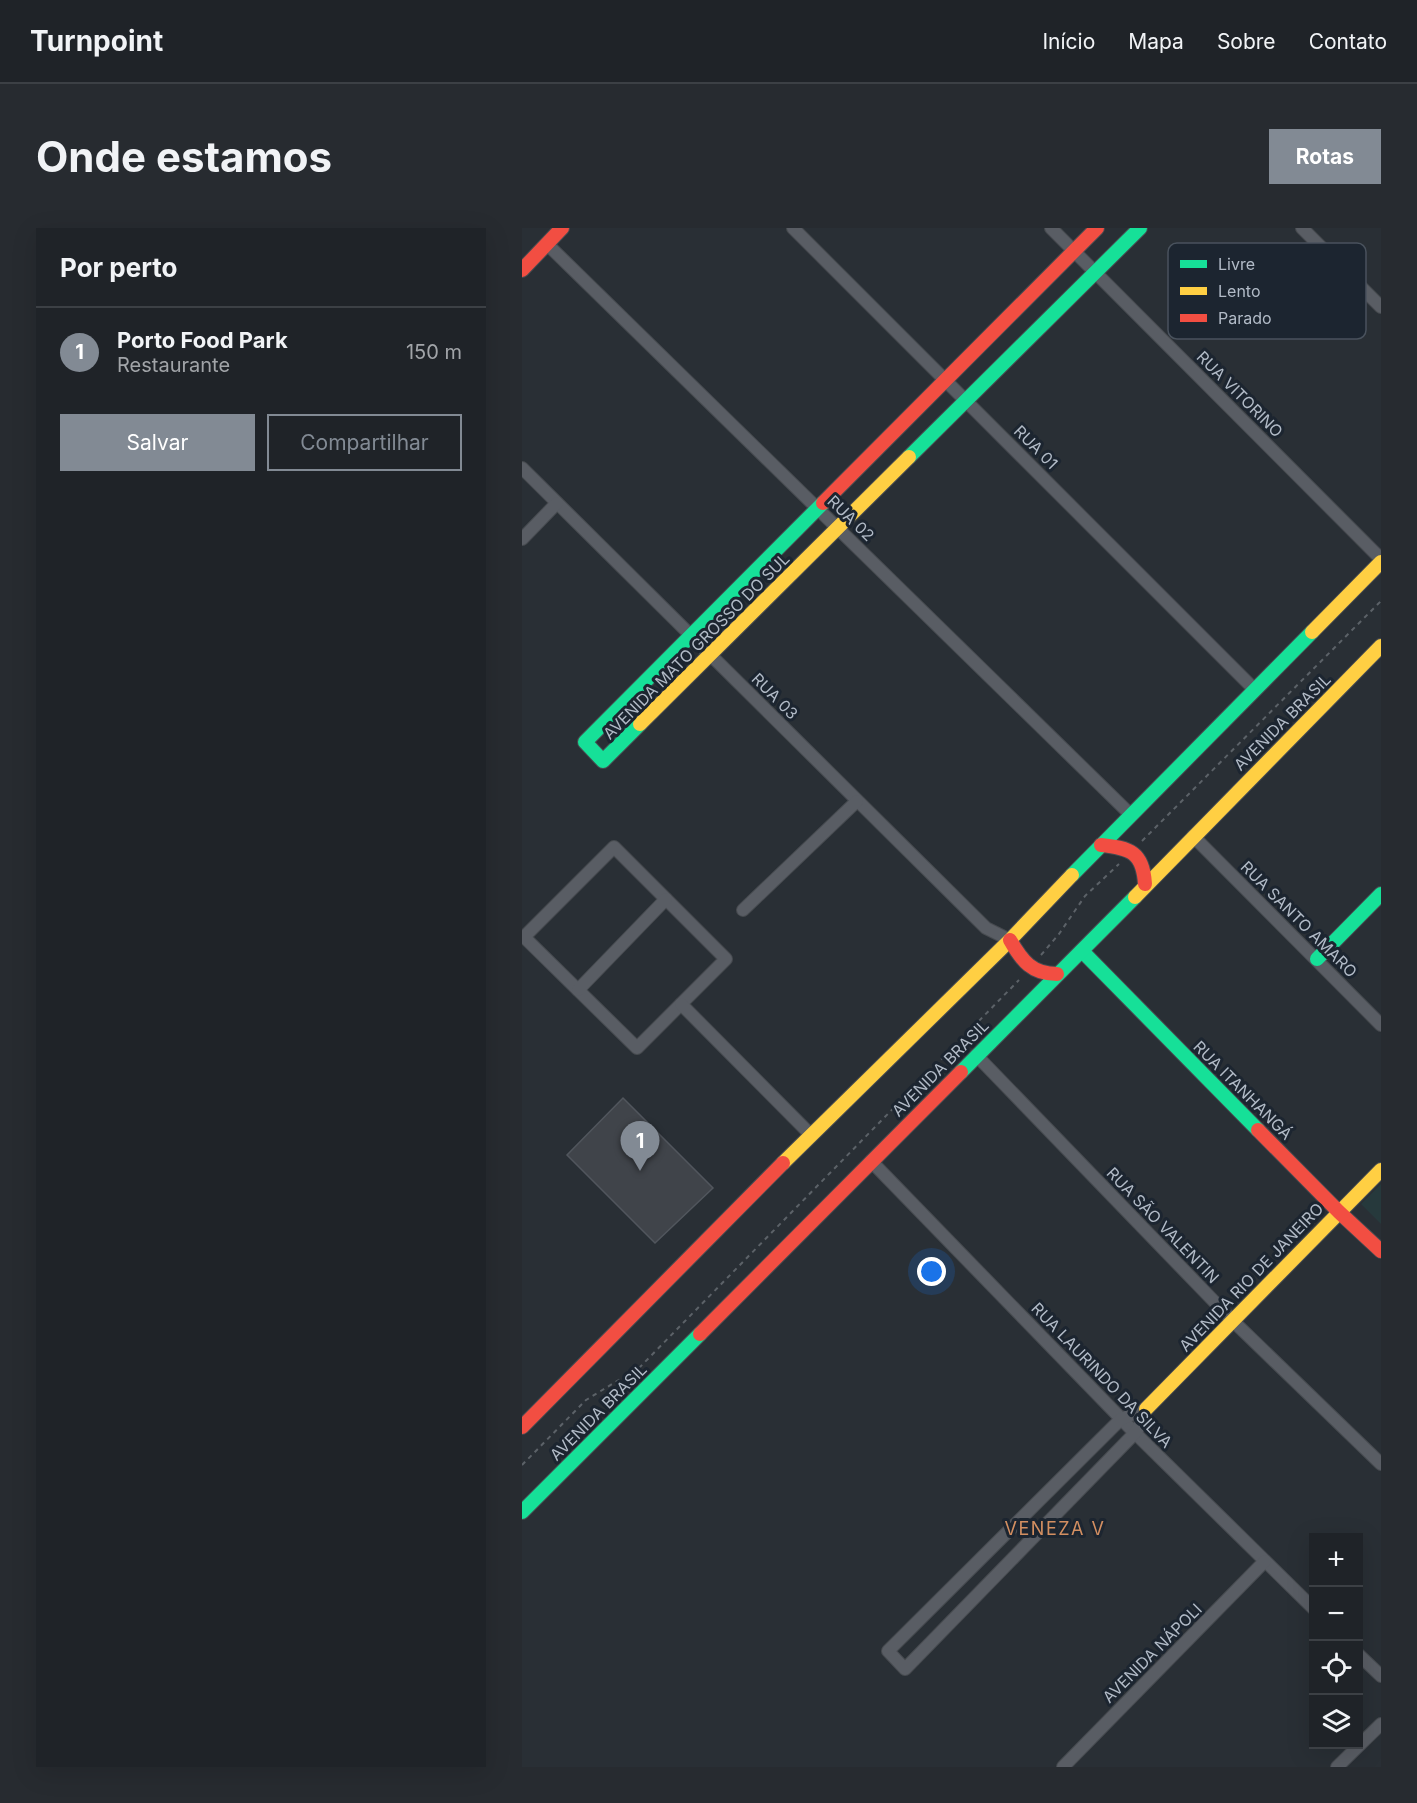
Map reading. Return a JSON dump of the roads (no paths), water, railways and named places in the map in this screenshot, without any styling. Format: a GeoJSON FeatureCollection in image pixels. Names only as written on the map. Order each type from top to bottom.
{"type":"FeatureCollection","features":[{"type":"Feature","properties":{"kind":"main road"},"geometry":{"type":"LineString","coordinates":[[522,270],[562,228]]}},
{"type":"Feature","properties":{"kind":"main road","name":"AVENIDA MATO GROSSO DO SUL"},"geometry":{"type":"LineString","coordinates":[[1097,228],[585,742],[603,761],[1140,228]]}},
{"type":"Feature","properties":{"kind":"main road"},"geometry":{"type":"LineString","coordinates":[[522,1427],[811,1135],[1010,940],[1381,561]]}},
{"type":"Feature","properties":{"kind":"main road","name":"AVENIDA BRASIL"},"geometry":{"type":"LineString","coordinates":[[522,1512],[1082,951],[1192,836],[1381,646]]}},
{"type":"Feature","properties":{"kind":"main road"},"geometry":{"type":"LineString","coordinates":[[1101,845],[1120,847],[1132,852],[1142,863],[1145,884]]}},
{"type":"Feature","properties":{"kind":"main road"},"geometry":{"type":"LineString","coordinates":[[1317,959],[1381,894]]}},
{"type":"Feature","properties":{"kind":"main road"},"geometry":{"type":"LineString","coordinates":[[1010,940],[1030,969],[1037,973],[1057,974]]}},
{"type":"Feature","properties":{"kind":"main road","name":"RUA ITANHANGÁ"},"geometry":{"type":"LineString","coordinates":[[1082,951],[1339,1212],[1381,1251]]}},
{"type":"Feature","properties":{"kind":"main road","name":"AVENIDA RIO DE JANEIRO"},"geometry":{"type":"LineString","coordinates":[[1146,1409],[1381,1170]]}},
{"type":"Feature","properties":{"kind":"street","name":"RUA 01"},"geometry":{"type":"LineString","coordinates":[[793,228],[1255,690]]}},
{"type":"Feature","properties":{"kind":"street","name":"RUA VITORINO"},"geometry":{"type":"LineString","coordinates":[[1051,228],[1381,561]]}},
{"type":"Feature","properties":{"kind":"street"},"geometry":{"type":"LineString","coordinates":[[1302,228],[1317,243]]}},
{"type":"Feature","properties":{"kind":"street","name":"RUA 02"},"geometry":{"type":"LineString","coordinates":[[547,244],[1131,815]]}},
{"type":"Feature","properties":{"kind":"street"},"geometry":{"type":"LineString","coordinates":[[1366,292],[1381,307]]}},
{"type":"Feature","properties":{"kind":"street","name":"RUA 03"},"geometry":{"type":"LineString","coordinates":[[522,468],[986,928],[1010,940]]}},
{"type":"Feature","properties":{"kind":"street"},"geometry":{"type":"LineString","coordinates":[[522,539],[557,503]]}},
{"type":"Feature","properties":{"kind":"street"},"geometry":{"type":"LineString","coordinates":[[743,910],[857,801]]}},
{"type":"Feature","properties":{"kind":"street","name":"RUA SANTO AMARO"},"geometry":{"type":"LineString","coordinates":[[1192,836],[1381,1025]]}},
{"type":"Feature","properties":{"kind":"street"},"geometry":{"type":"LineString","coordinates":[[614,848],[726,959],[637,1048],[578,990],[524,937],[614,848]]}},
{"type":"Feature","properties":{"kind":"street"},"geometry":{"type":"LineString","coordinates":[[578,990],[666,900]]}},
{"type":"Feature","properties":{"kind":"street"},"geometry":{"type":"LineString","coordinates":[[681,1004],[811,1135]]}},
{"type":"Feature","properties":{"kind":"street","name":"RUA SÃO VALENTIN"},"geometry":{"type":"LineString","coordinates":[[976,1055],[1232,1320],[1381,1464]]}},
{"type":"Feature","properties":{"kind":"street","name":"RUA LAURINDO DA SILVA"},"geometry":{"type":"LineString","coordinates":[[871,1161],[1121,1419],[1309,1604]]}},
{"type":"Feature","properties":{"kind":"street","name":"AVENIDA RIO DE JANEIRO"},"geometry":{"type":"LineString","coordinates":[[1146,1409],[1143,1420],[1135,1433],[905,1669],[888,1651],[1121,1419],[1146,1409]]}},
{"type":"Feature","properties":{"kind":"street","name":"AVENIDA NÁPOLI"},"geometry":{"type":"LineString","coordinates":[[1063,1767],[1265,1562]]}},
{"type":"Feature","properties":{"kind":"street"},"geometry":{"type":"LineString","coordinates":[[1363,1658],[1381,1676]]}},
{"type":"Feature","properties":{"kind":"street"},"geometry":{"type":"LineString","coordinates":[[1338,1767],[1381,1724]]}},
{"type":"Feature","properties":{"kind":"place","name":"Porto Food Park"},"geometry":{"type":"Point","coordinates":[640,1171]}},
{"type":"Feature","properties":{"kind":"district","name":"VENEZA V"},"geometry":{"type":"Point","coordinates":[1055,1529]}}]}
